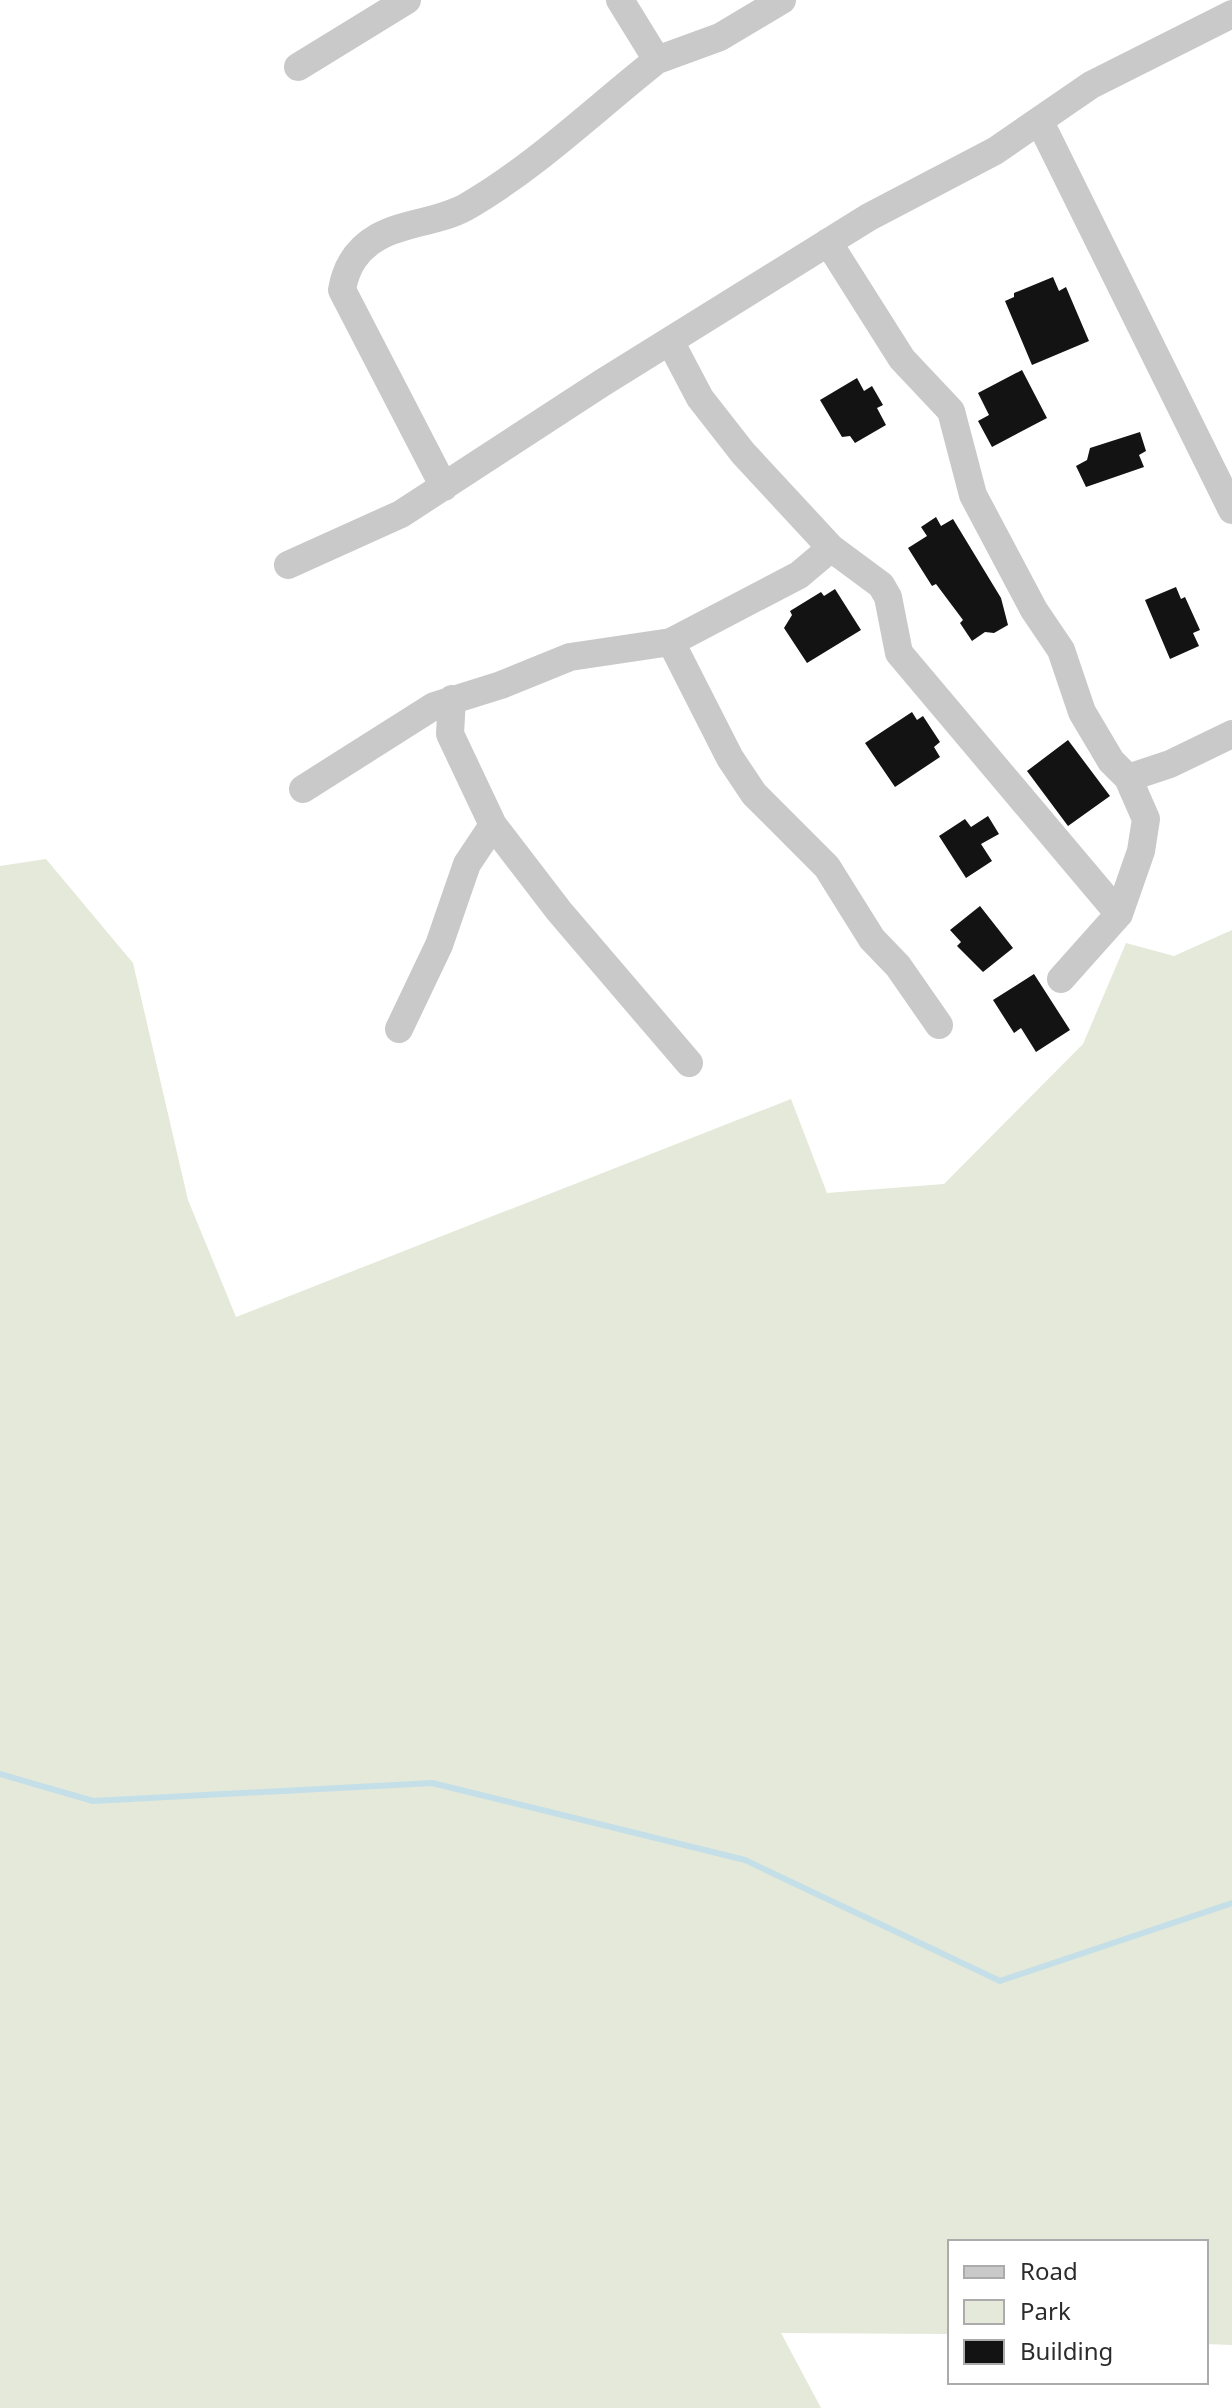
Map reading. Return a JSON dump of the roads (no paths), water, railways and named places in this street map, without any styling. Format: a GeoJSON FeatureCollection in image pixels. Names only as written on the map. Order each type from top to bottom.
{"type":"FeatureCollection","features":[{"type":"Feature","properties":{"kind":"street"},"geometry":{"type":"LineString","coordinates":[[298,67],[407,0]]}},
{"type":"Feature","properties":{"kind":"street"},"geometry":{"type":"LineString","coordinates":[[620,0],[657,60]]}},
{"type":"Feature","properties":{"kind":"street"},"geometry":{"type":"LineString","coordinates":[[444,487],[342,290],[345,271],[358,252],[376,238],[462,209],[496,188],[657,60],[720,37],[782,0]]}},
{"type":"Feature","properties":{"kind":"street"},"geometry":{"type":"LineString","coordinates":[[288,565],[401,514],[828,242],[930,183],[995,151],[1091,85],[1232,14]]}},
{"type":"Feature","properties":{"kind":"street"},"geometry":{"type":"LineString","coordinates":[[1040,122],[1231,504]]}},
{"type":"Feature","properties":{"kind":"street"},"geometry":{"type":"LineString","coordinates":[[828,242],[902,359],[951,411],[973,495],[1034,610],[1061,650],[1082,712],[1111,761],[1128,778],[1146,819],[1146,830],[1119,914],[1061,979]]}},
{"type":"Feature","properties":{"kind":"street"},"geometry":{"type":"LineString","coordinates":[[670,341],[700,398],[719,424],[831,548],[881,585],[888,597],[899,653],[1119,914]]}},
{"type":"Feature","properties":{"kind":"street"},"geometry":{"type":"LineString","coordinates":[[303,789],[422,712],[570,657],[671,642],[799,575],[831,548]]}},
{"type":"Feature","properties":{"kind":"street"},"geometry":{"type":"LineString","coordinates":[[671,642],[748,785],[827,867],[872,939],[898,966],[939,1025]]}},
{"type":"Feature","properties":{"kind":"street"},"geometry":{"type":"LineString","coordinates":[[452,699],[450,734],[493,825],[559,911],[689,1063]]}},
{"type":"Feature","properties":{"kind":"street"},"geometry":{"type":"LineString","coordinates":[[1128,778],[1170,764],[1232,734]]}},
{"type":"Feature","properties":{"kind":"street"},"geometry":{"type":"LineString","coordinates":[[399,1029],[439,945],[467,864],[493,825]]}},
{"type":"Feature","properties":{"kind":"waterway"},"geometry":{"type":"LineString","coordinates":[[0,1774],[93,1801],[432,1783],[745,1860],[1000,1981],[1232,1903]]}}]}
